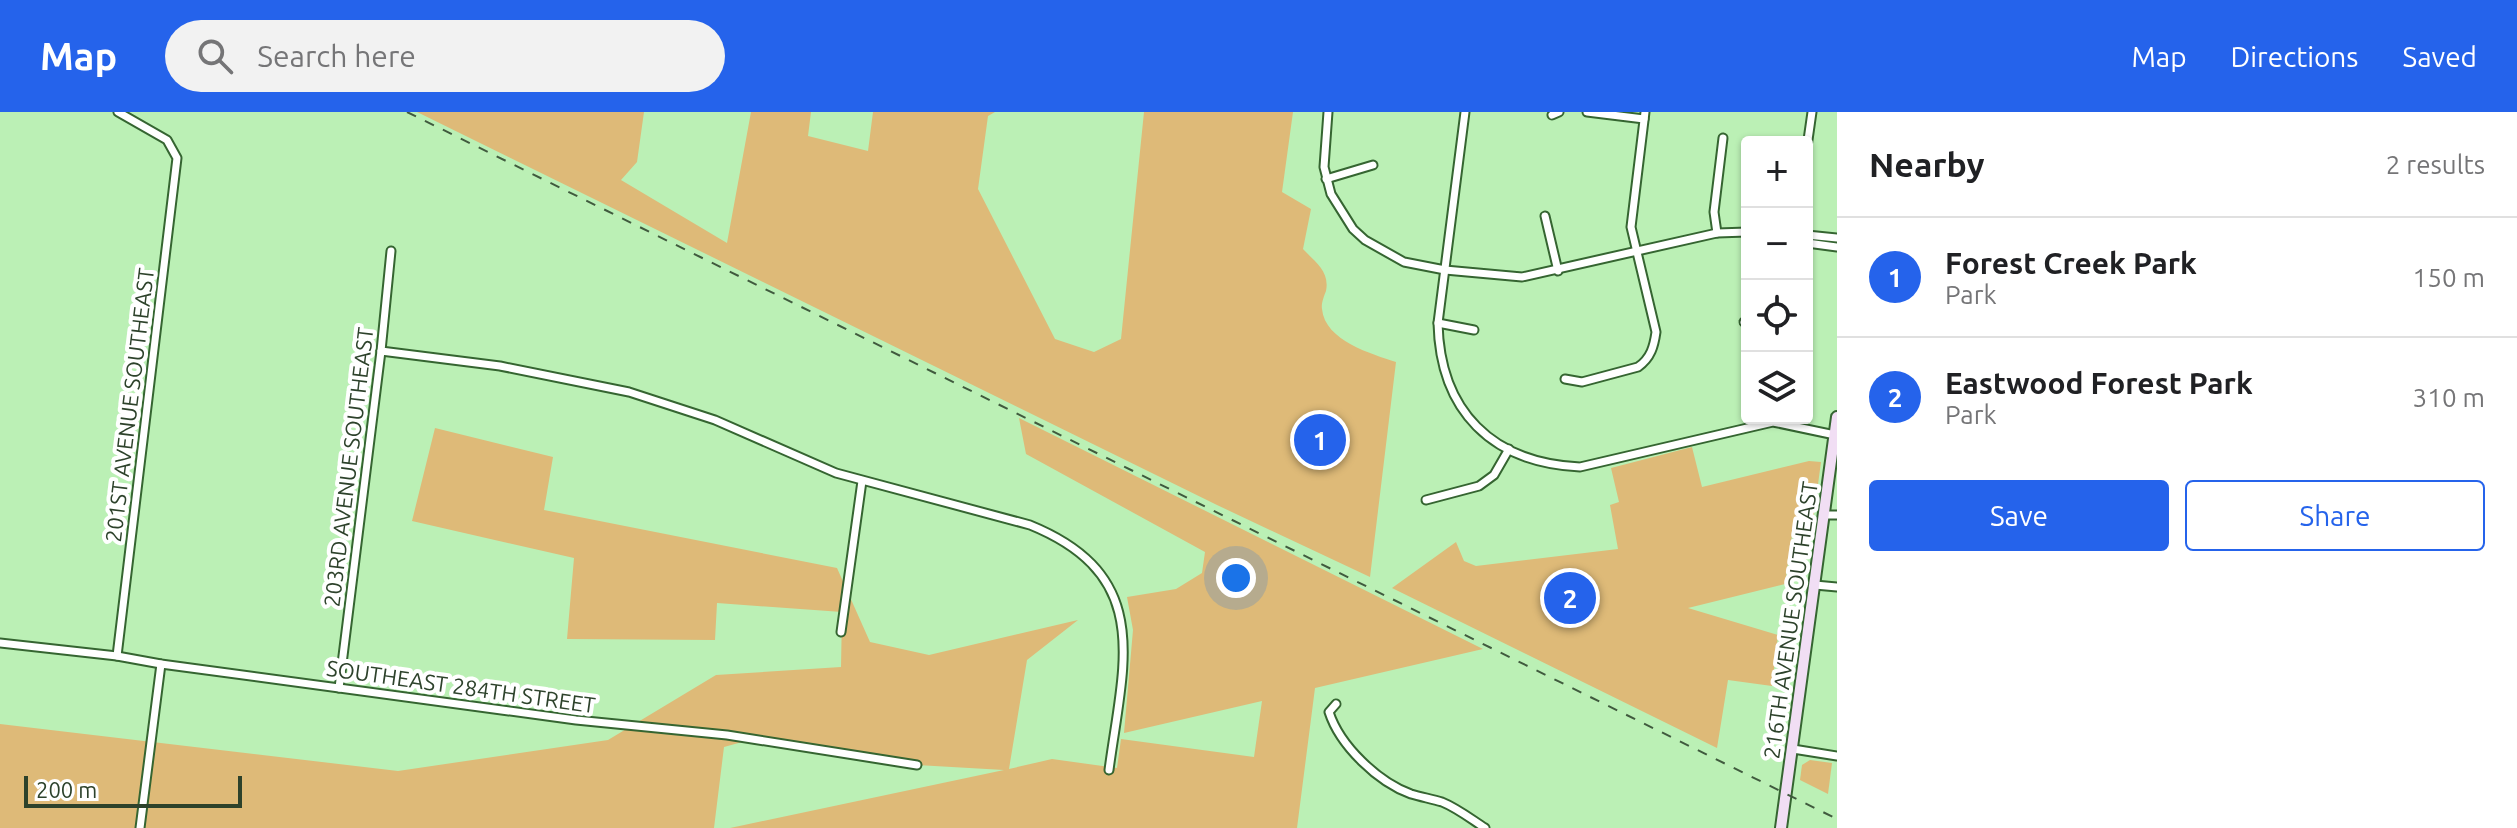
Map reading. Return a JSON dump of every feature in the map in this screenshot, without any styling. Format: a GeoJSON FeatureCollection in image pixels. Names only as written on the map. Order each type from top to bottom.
{"type":"FeatureCollection","features":[{"type":"Feature","properties":{"kind":"street","name":"201ST AVENUE SOUTHEAST"},"geometry":{"type":"LineString","coordinates":[[117,656],[177,158],[167,140],[118,112]]}},
{"type":"Feature","properties":{"kind":"street"},"geometry":{"type":"LineString","coordinates":[[1328,112],[1324,148],[1326,179],[1340,210],[1365,240],[1404,262],[1506,278],[1558,271],[1717,233],[1741,232]]}},
{"type":"Feature","properties":{"kind":"street"},"geometry":{"type":"LineString","coordinates":[[1465,112],[1438,323],[1441,363],[1460,407],[1489,439],[1528,459],[1553,466],[1580,467],[1757,424]]}},
{"type":"Feature","properties":{"kind":"street"},"geometry":{"type":"LineString","coordinates":[[1565,379],[1582,382],[1638,367],[1650,354],[1656,332],[1636,253],[1631,214],[1644,116],[1587,112]]}},
{"type":"Feature","properties":{"kind":"street"},"geometry":{"type":"LineString","coordinates":[[1809,136],[1812,112]]}},
{"type":"Feature","properties":{"kind":"street"},"geometry":{"type":"LineString","coordinates":[[1717,233],[1714,212],[1723,138]]}},
{"type":"Feature","properties":{"kind":"street"},"geometry":{"type":"LineString","coordinates":[[1326,179],[1373,165]]}},
{"type":"Feature","properties":{"kind":"street"},"geometry":{"type":"LineString","coordinates":[[1545,216],[1558,271]]}},
{"type":"Feature","properties":{"kind":"street"},"geometry":{"type":"LineString","coordinates":[[1813,236],[1837,238]]}},
{"type":"Feature","properties":{"kind":"street"},"geometry":{"type":"LineString","coordinates":[[1813,244],[1837,247]]}},
{"type":"Feature","properties":{"kind":"street","name":"203RD AVENUE SOUTHEAST"},"geometry":{"type":"LineString","coordinates":[[339,688],[391,251]]}},
{"type":"Feature","properties":{"kind":"street"},"geometry":{"type":"LineString","coordinates":[[1438,323],[1474,330]]}},
{"type":"Feature","properties":{"kind":"street"},"geometry":{"type":"LineString","coordinates":[[381,351],[500,366],[629,392],[709,418],[822,468],[1030,525],[1060,539],[1079,553],[1110,588],[1121,619],[1125,643],[1109,770]]}},
{"type":"Feature","properties":{"kind":"street","name":"216TH AVENUE SOUTHEAST"},"geometry":{"type":"LineString","coordinates":[[1781,828],[1837,417]]}},
{"type":"Feature","properties":{"kind":"street"},"geometry":{"type":"LineString","coordinates":[[1790,424],[1835,435]]}},
{"type":"Feature","properties":{"kind":"street"},"geometry":{"type":"LineString","coordinates":[[1426,500],[1479,486],[1494,475],[1509,449]]}},
{"type":"Feature","properties":{"kind":"street"},"geometry":{"type":"LineString","coordinates":[[841,632],[862,481]]}},
{"type":"Feature","properties":{"kind":"street"},"geometry":{"type":"LineString","coordinates":[[1824,511],[1837,512]]}},
{"type":"Feature","properties":{"kind":"street"},"geometry":{"type":"LineString","coordinates":[[1815,585],[1837,587]]}},
{"type":"Feature","properties":{"kind":"street","name":"SOUTHEAST 284TH STREET"},"geometry":{"type":"LineString","coordinates":[[0,643],[117,656],[576,720],[727,735],[917,765]]}},
{"type":"Feature","properties":{"kind":"street"},"geometry":{"type":"LineString","coordinates":[[140,828],[161,664]]}},
{"type":"Feature","properties":{"kind":"street"},"geometry":{"type":"LineString","coordinates":[[1336,704],[1329,712],[1333,724],[1373,772],[1409,793],[1442,803],[1485,828]]}},
{"type":"Feature","properties":{"kind":"street"},"geometry":{"type":"LineString","coordinates":[[1793,749],[1837,756]]}},
{"type":"Feature","properties":{"kind":"shaded area"},"geometry":{"type":"Polygon","coordinates":[[[417,112],[644,112],[637,162],[621,180],[727,243],[751,112],[811,112],[808,136],[868,151],[873,112],[995,112],[988,116],[978,189],[1055,339],[1094,352],[1121,339],[1144,112],[1293,112],[1282,192],[1311,209],[1303,249],[1326,278],[1322,307],[1325,320],[1340,338],[1396,362],[1370,577],[1217,505],[417,112]]]}},
{"type":"Feature","properties":{"kind":"shaded area"},"geometry":{"type":"Polygon","coordinates":[[[1019,418],[1483,649],[1315,688],[1297,828],[730,828],[1004,770],[917,765],[753,739],[724,747],[714,828],[0,828],[0,724],[398,771],[608,740],[716,675],[841,667],[842,612],[717,603],[715,640],[567,639],[574,558],[412,521],[435,428],[553,457],[544,510],[837,568],[870,642],[929,655],[1078,620],[1027,660],[1009,769],[1052,759],[1117,768],[1121,739],[1254,757],[1262,701],[1124,733],[1133,630],[1127,597],[1176,589],[1202,573],[1205,552],[1026,454],[1019,418]]]}},
{"type":"Feature","properties":{"kind":"shaded area"},"geometry":{"type":"Polygon","coordinates":[[[1692,447],[1702,487],[1809,461],[1821,462],[1812,529],[1793,528],[1785,584],[1688,608],[1778,635],[1772,686],[1728,680],[1717,748],[1392,588],[1456,542],[1464,561],[1476,566],[1618,549],[1610,505],[1619,502],[1611,468],[1692,447]]]}},
{"type":"Feature","properties":{"kind":"shaded area"},"geometry":{"type":"Polygon","coordinates":[[[1810,760],[1832,763],[1828,794],[1800,780],[1802,765],[1810,760]]]}},
{"type":"Feature","properties":{"kind":"railway"},"geometry":{"type":"LineString","coordinates":[[407,112],[1837,819]]}},
{"type":"Feature","properties":{"kind":"place","name":"Forest Creek Park"},"geometry":{"type":"Point","coordinates":[1320,440]}},
{"type":"Feature","properties":{"kind":"place","name":"Eastwood Forest Park"},"geometry":{"type":"Point","coordinates":[1570,598]}}]}
